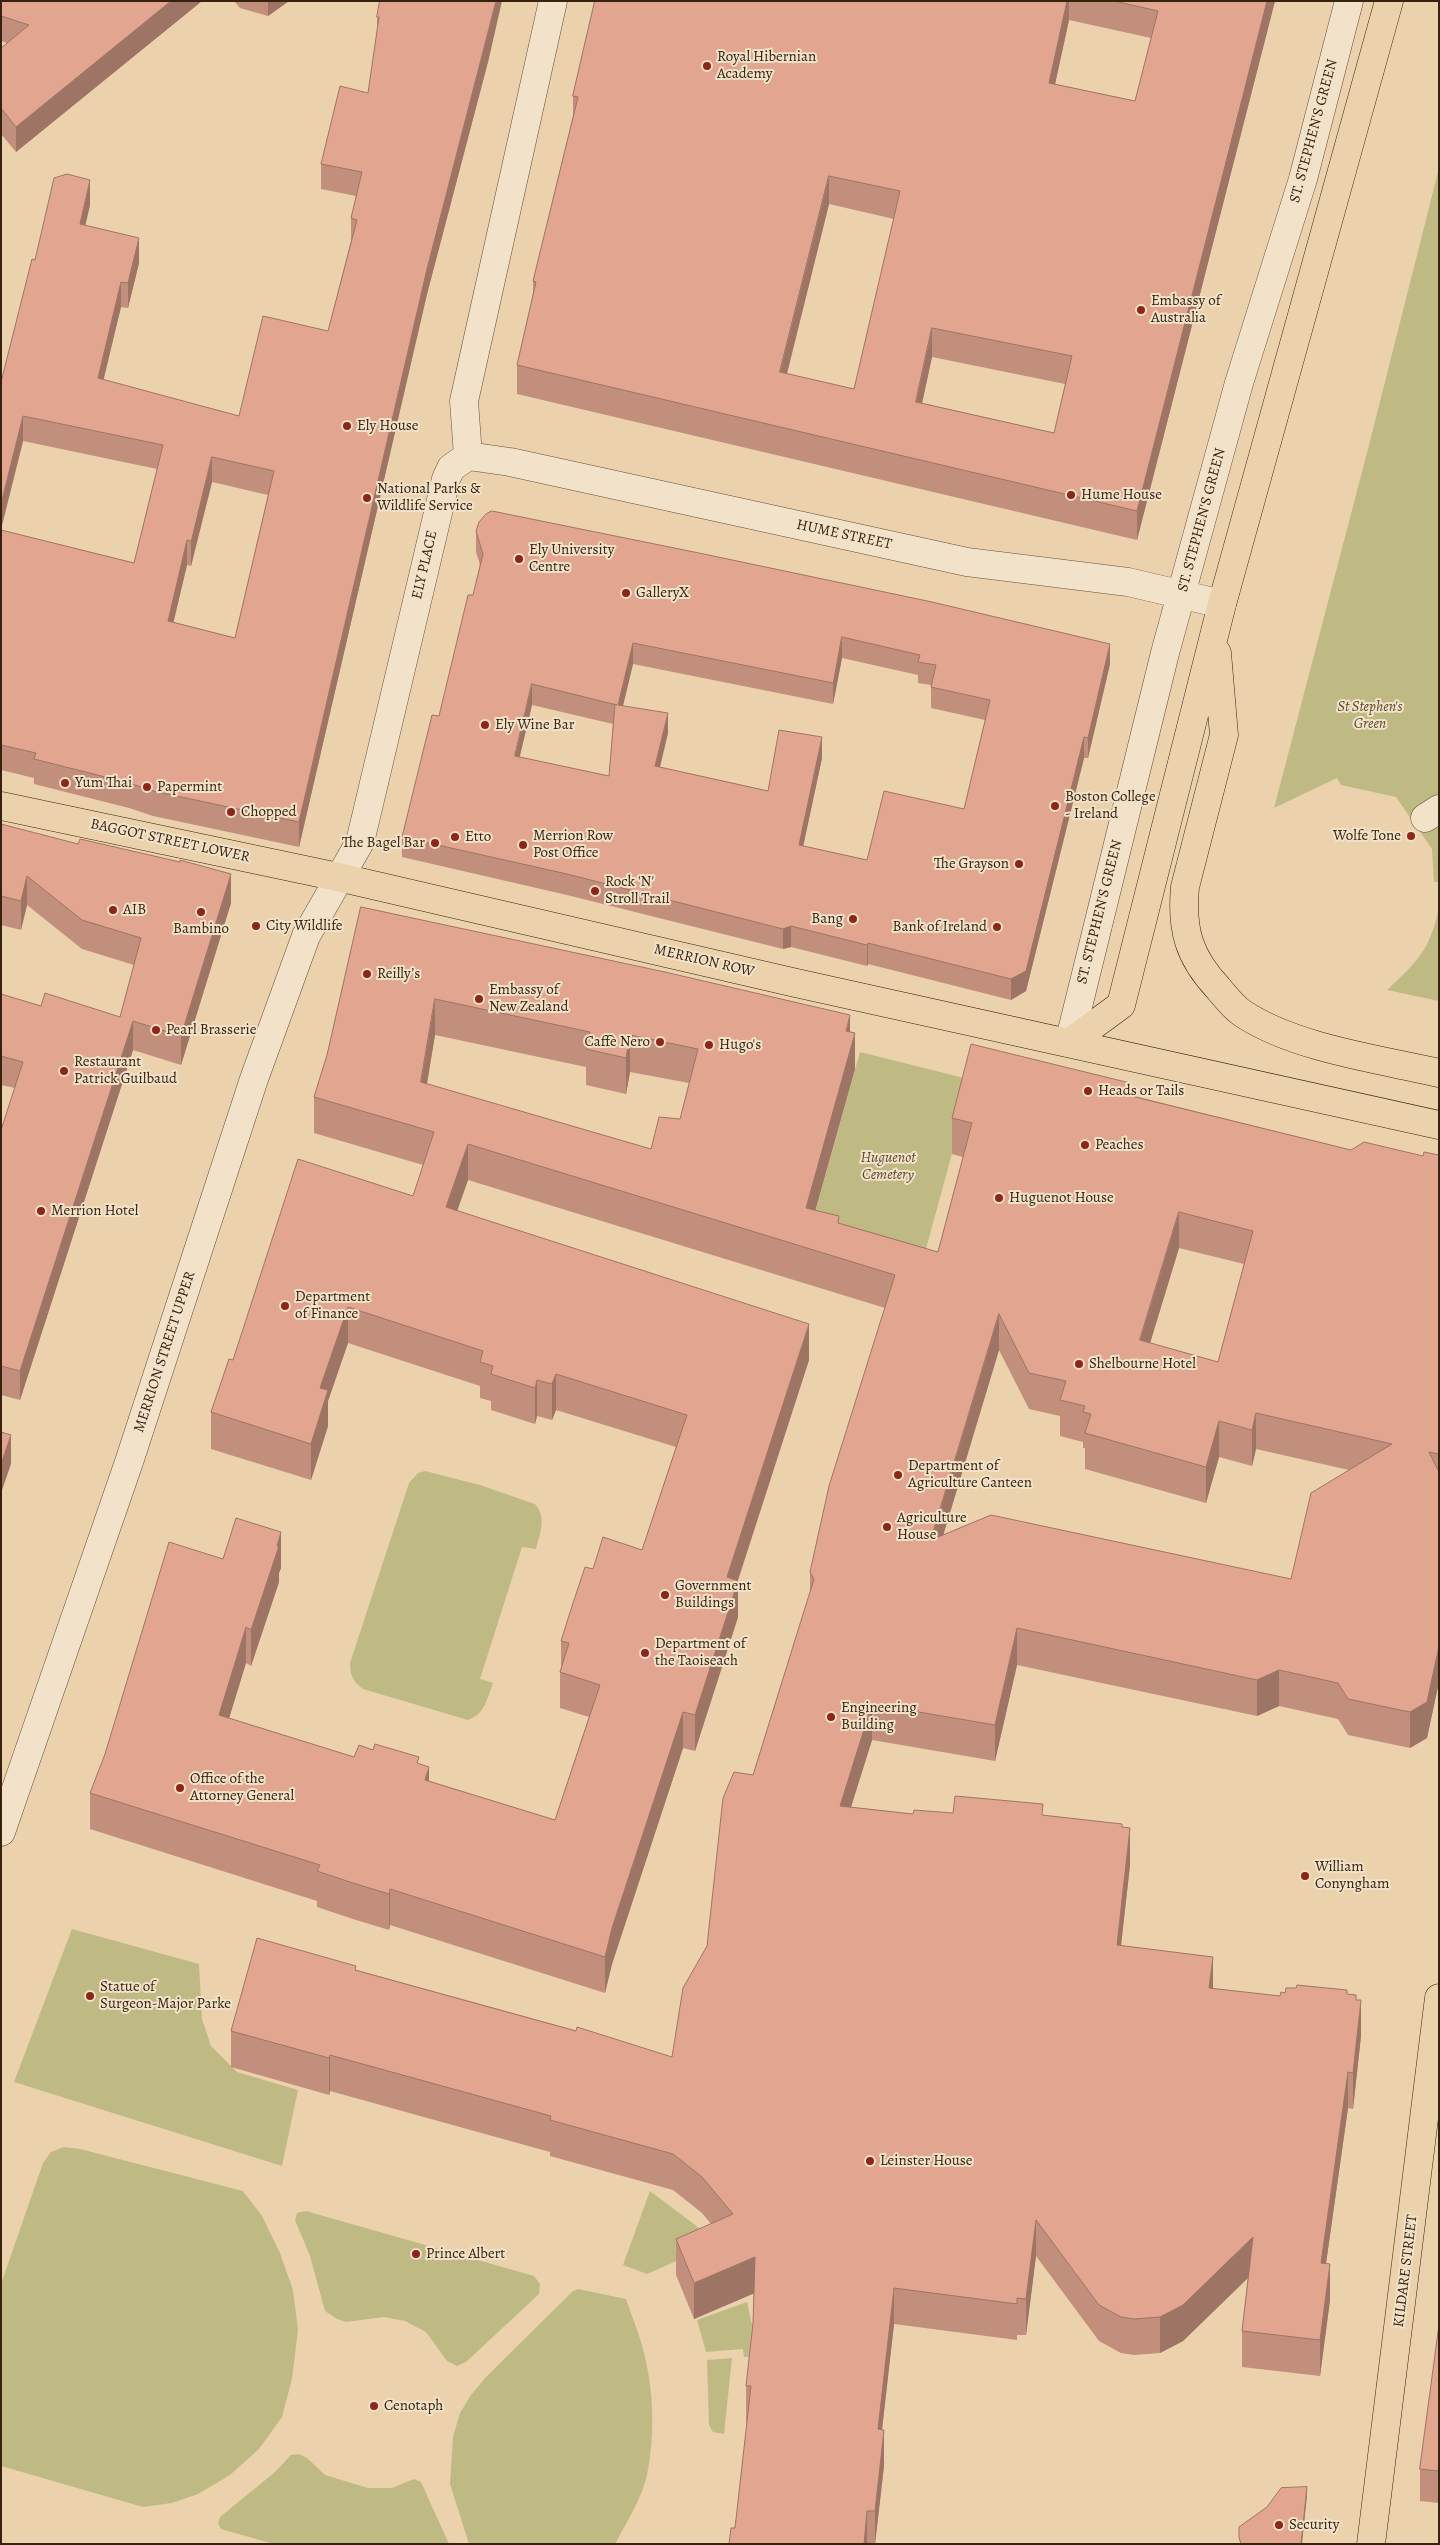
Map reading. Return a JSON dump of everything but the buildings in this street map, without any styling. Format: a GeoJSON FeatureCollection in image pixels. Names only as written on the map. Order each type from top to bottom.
{"type":"FeatureCollection","features":[{"type":"Feature","properties":{"kind":"main road"},"geometry":{"type":"LineString","coordinates":[[1069,1043],[1121,1005],[1222,604],[1389,1]]}},
{"type":"Feature","properties":{"kind":"main road"},"geometry":{"type":"LineString","coordinates":[[1215,632],[1224,736],[1185,888],[1184,930],[1192,953],[1210,980],[1241,1013],[1270,1028],[1302,1041],[1439,1073]]}},
{"type":"Feature","properties":{"kind":"main road","name":"BAGGOT STREET LOWER"},"geometry":{"type":"LineString","coordinates":[[1,806],[338,877]]}},
{"type":"Feature","properties":{"kind":"main road","name":"MERRION ROW"},"geometry":{"type":"LineString","coordinates":[[338,877],[1069,1043]]}},
{"type":"Feature","properties":{"kind":"main road"},"geometry":{"type":"LineString","coordinates":[[1069,1043],[1439,1125]]}},
{"type":"Feature","properties":{"kind":"main road","name":"KILDARE STREET"},"geometry":{"type":"LineString","coordinates":[[1371,2544],[1439,1998]]}},
{"type":"Feature","properties":{"kind":"street"},"geometry":{"type":"LineString","coordinates":[[468,456],[464,401],[553,1]]}},
{"type":"Feature","properties":{"kind":"street","name":"ST. STEPHEN'S GREEN"},"geometry":{"type":"LineString","coordinates":[[1069,1043],[1164,653],[1239,383],[1303,179],[1349,1]]}},
{"type":"Feature","properties":{"kind":"street","name":"HUME STREET"},"geometry":{"type":"LineString","coordinates":[[468,456],[510,462],[968,562],[1128,582],[1182,593],[1222,604]]}},
{"type":"Feature","properties":{"kind":"street","name":"ELY PLACE"},"geometry":{"type":"LineString","coordinates":[[338,877],[360,842],[446,478],[451,468],[468,456]]}},
{"type":"Feature","properties":{"kind":"street","name":"MERRION STREET UPPER"},"geometry":{"type":"LineString","coordinates":[[1,1832],[129,1462],[254,1079],[306,936],[338,877]]}},
{"type":"Feature","properties":{"kind":"green space","name":"St Stephen's Green"},"geometry":{"type":"Polygon","coordinates":[[[1439,168],[1439,882],[1434,882],[1432,849],[1396,797],[1341,785],[1337,778],[1274,808],[1439,168]]]}},
{"type":"Feature","properties":{"kind":"green space"},"geometry":{"type":"Polygon","coordinates":[[[1439,907],[1439,1001],[1387,990],[1415,962],[1427,945],[1439,907]]]}},
{"type":"Feature","properties":{"kind":"green space","name":"Huguenot Cemetery"},"geometry":{"type":"Polygon","coordinates":[[[860,1052],[972,1080],[923,1260],[813,1220],[860,1052]]]}},
{"type":"Feature","properties":{"kind":"green space"},"geometry":{"type":"Polygon","coordinates":[[[425,1471],[480,1485],[535,1504],[539,1509],[542,1520],[536,1549],[522,1547],[480,1679],[493,1683],[489,1695],[482,1710],[468,1720],[363,1689],[354,1681],[351,1671],[350,1663],[409,1483],[418,1473],[425,1471]]]}},
{"type":"Feature","properties":{"kind":"green space"},"geometry":{"type":"Polygon","coordinates":[[[72,1929],[199,1964],[202,2019],[211,2046],[237,2072],[298,2090],[282,2166],[14,2082],[72,1929]]]}},
{"type":"Feature","properties":{"kind":"green space"},"geometry":{"type":"Polygon","coordinates":[[[64,2147],[80,2149],[243,2191],[262,2216],[280,2253],[293,2290],[298,2330],[292,2379],[282,2417],[259,2449],[230,2475],[198,2494],[172,2503],[143,2507],[1,2466],[1,2284],[43,2163],[51,2152],[64,2147]]]}},
{"type":"Feature","properties":{"kind":"green space"},"geometry":{"type":"Polygon","coordinates":[[[650,2191],[694,2224],[721,2248],[699,2251],[647,2274],[623,2265],[650,2191]]]}},
{"type":"Feature","properties":{"kind":"green space"},"geometry":{"type":"Polygon","coordinates":[[[306,2211],[534,2276],[540,2284],[539,2294],[466,2362],[457,2366],[447,2361],[426,2332],[405,2321],[384,2317],[346,2322],[337,2319],[325,2311],[310,2256],[295,2220],[297,2213],[306,2211]]]}},
{"type":"Feature","properties":{"kind":"green space"},"geometry":{"type":"Polygon","coordinates":[[[578,2289],[626,2299],[640,2340],[650,2383],[652,2429],[650,2460],[645,2484],[615,2544],[469,2544],[450,2484],[453,2437],[460,2413],[471,2395],[486,2377],[573,2291],[578,2289]]]}},
{"type":"Feature","properties":{"kind":"green space"},"geometry":{"type":"Polygon","coordinates":[[[747,2302],[752,2325],[749,2357],[744,2357],[743,2349],[706,2352],[697,2320],[747,2302]]]}},
{"type":"Feature","properties":{"kind":"green space"},"geometry":{"type":"Polygon","coordinates":[[[732,2358],[724,2434],[713,2432],[709,2425],[707,2360],[732,2358]]]}},
{"type":"Feature","properties":{"kind":"green space"},"geometry":{"type":"Polygon","coordinates":[[[299,2454],[307,2458],[325,2475],[368,2488],[392,2488],[414,2479],[421,2482],[449,2544],[274,2544],[221,2529],[218,2523],[220,2517],[275,2472],[291,2455],[299,2454]]]}},
{"type":"Feature","properties":{"kind":"place","name":"Royal Hibernian Academy"},"geometry":{"type":"Point","coordinates":[707,66]}},
{"type":"Feature","properties":{"kind":"place","name":"Embassy of Australia"},"geometry":{"type":"Point","coordinates":[1141,310]}},
{"type":"Feature","properties":{"kind":"place","name":"Ely House"},"geometry":{"type":"Point","coordinates":[347,426]}},
{"type":"Feature","properties":{"kind":"place","name":"Hume House"},"geometry":{"type":"Point","coordinates":[1071,495]}},
{"type":"Feature","properties":{"kind":"place","name":"National Parks & Wildlife Service"},"geometry":{"type":"Point","coordinates":[367,498]}},
{"type":"Feature","properties":{"kind":"place","name":"Ely University Centre"},"geometry":{"type":"Point","coordinates":[519,559]}},
{"type":"Feature","properties":{"kind":"place","name":"GalleryX"},"geometry":{"type":"Point","coordinates":[626,593]}},
{"type":"Feature","properties":{"kind":"place","name":"Ely Wine Bar"},"geometry":{"type":"Point","coordinates":[485,725]}},
{"type":"Feature","properties":{"kind":"place","name":"Yum Thai"},"geometry":{"type":"Point","coordinates":[65,783]}},
{"type":"Feature","properties":{"kind":"place","name":"Papermint"},"geometry":{"type":"Point","coordinates":[147,787]}},
{"type":"Feature","properties":{"kind":"place","name":"Boston College - Ireland"},"geometry":{"type":"Point","coordinates":[1055,806]}},
{"type":"Feature","properties":{"kind":"place","name":"Chopped"},"geometry":{"type":"Point","coordinates":[231,812]}},
{"type":"Feature","properties":{"kind":"place","name":"Wolfe Tone"},"geometry":{"type":"Point","coordinates":[1411,836]}},
{"type":"Feature","properties":{"kind":"place","name":"Etto"},"geometry":{"type":"Point","coordinates":[455,837]}},
{"type":"Feature","properties":{"kind":"place","name":"The Bagel Bar"},"geometry":{"type":"Point","coordinates":[435,843]}},
{"type":"Feature","properties":{"kind":"place","name":"Merrion Row Post Office"},"geometry":{"type":"Point","coordinates":[523,845]}},
{"type":"Feature","properties":{"kind":"place","name":"The Grayson"},"geometry":{"type":"Point","coordinates":[1019,864]}},
{"type":"Feature","properties":{"kind":"place","name":"Rock 'N' Stroll Trail"},"geometry":{"type":"Point","coordinates":[595,891]}},
{"type":"Feature","properties":{"kind":"place","name":"AIB"},"geometry":{"type":"Point","coordinates":[113,910]}},
{"type":"Feature","properties":{"kind":"place","name":"Bambino"},"geometry":{"type":"Point","coordinates":[201,912]}},
{"type":"Feature","properties":{"kind":"place","name":"Bang"},"geometry":{"type":"Point","coordinates":[853,919]}},
{"type":"Feature","properties":{"kind":"place","name":"City Wildlife"},"geometry":{"type":"Point","coordinates":[256,926]}},
{"type":"Feature","properties":{"kind":"place","name":"Bank of Ireland"},"geometry":{"type":"Point","coordinates":[997,927]}},
{"type":"Feature","properties":{"kind":"place","name":"Reilly’s"},"geometry":{"type":"Point","coordinates":[367,974]}},
{"type":"Feature","properties":{"kind":"place","name":"Embassy of New Zealand"},"geometry":{"type":"Point","coordinates":[479,999]}},
{"type":"Feature","properties":{"kind":"place","name":"Pearl Brasserie"},"geometry":{"type":"Point","coordinates":[156,1030]}},
{"type":"Feature","properties":{"kind":"place","name":"Caffè Nero"},"geometry":{"type":"Point","coordinates":[660,1042]}},
{"type":"Feature","properties":{"kind":"place","name":"Hugo's"},"geometry":{"type":"Point","coordinates":[709,1045]}},
{"type":"Feature","properties":{"kind":"place","name":"Restaurant Patrick Guilbaud"},"geometry":{"type":"Point","coordinates":[64,1071]}},
{"type":"Feature","properties":{"kind":"place","name":"Heads or Tails"},"geometry":{"type":"Point","coordinates":[1088,1091]}},
{"type":"Feature","properties":{"kind":"place","name":"Peaches"},"geometry":{"type":"Point","coordinates":[1085,1145]}},
{"type":"Feature","properties":{"kind":"place","name":"Huguenot House"},"geometry":{"type":"Point","coordinates":[999,1198]}},
{"type":"Feature","properties":{"kind":"place","name":"Merrion Hotel"},"geometry":{"type":"Point","coordinates":[41,1211]}},
{"type":"Feature","properties":{"kind":"place","name":"Department of Finance"},"geometry":{"type":"Point","coordinates":[285,1306]}},
{"type":"Feature","properties":{"kind":"place","name":"Shelbourne Hotel"},"geometry":{"type":"Point","coordinates":[1079,1364]}},
{"type":"Feature","properties":{"kind":"place","name":"Department of Agriculture Canteen"},"geometry":{"type":"Point","coordinates":[898,1475]}},
{"type":"Feature","properties":{"kind":"place","name":"Agriculture House"},"geometry":{"type":"Point","coordinates":[887,1527]}},
{"type":"Feature","properties":{"kind":"place","name":"Government Buildings"},"geometry":{"type":"Point","coordinates":[665,1595]}},
{"type":"Feature","properties":{"kind":"place","name":"Department of the Taoiseach"},"geometry":{"type":"Point","coordinates":[645,1653]}},
{"type":"Feature","properties":{"kind":"place","name":"Engineering Building"},"geometry":{"type":"Point","coordinates":[831,1717]}},
{"type":"Feature","properties":{"kind":"place","name":"Office of the Attorney General"},"geometry":{"type":"Point","coordinates":[180,1788]}},
{"type":"Feature","properties":{"kind":"place","name":"William Conyngham"},"geometry":{"type":"Point","coordinates":[1305,1876]}},
{"type":"Feature","properties":{"kind":"place","name":"Statue of Surgeon-Major Parke"},"geometry":{"type":"Point","coordinates":[90,1996]}},
{"type":"Feature","properties":{"kind":"place","name":"Leinster House"},"geometry":{"type":"Point","coordinates":[870,2161]}},
{"type":"Feature","properties":{"kind":"place","name":"Prince Albert"},"geometry":{"type":"Point","coordinates":[416,2254]}},
{"type":"Feature","properties":{"kind":"place","name":"Cenotaph"},"geometry":{"type":"Point","coordinates":[374,2406]}},
{"type":"Feature","properties":{"kind":"place","name":"Security"},"geometry":{"type":"Point","coordinates":[1279,2525]}}]}
